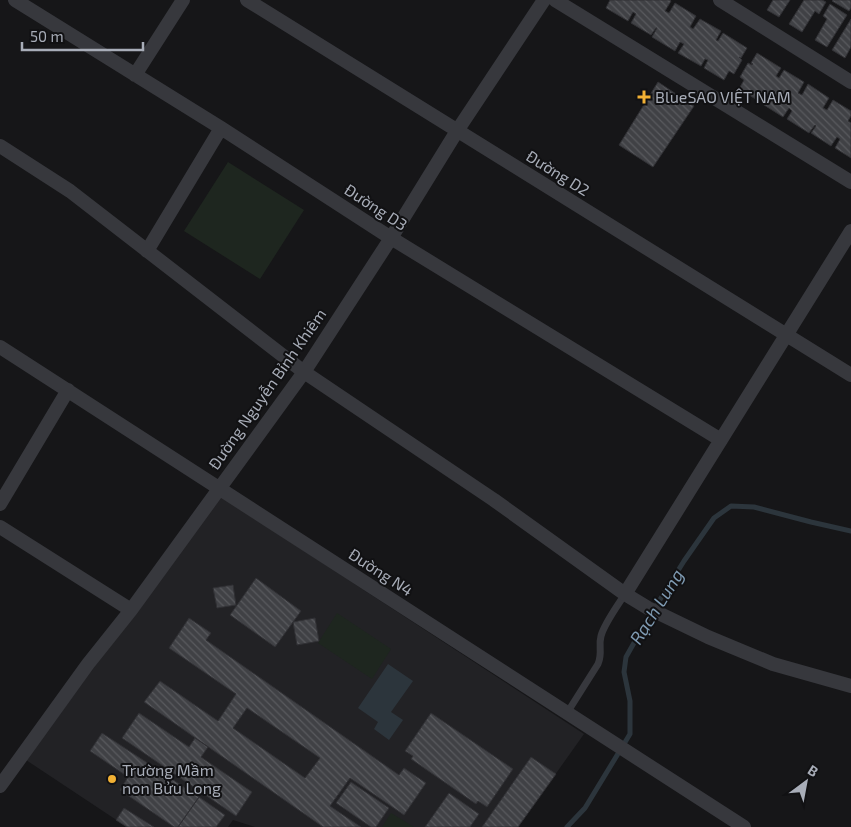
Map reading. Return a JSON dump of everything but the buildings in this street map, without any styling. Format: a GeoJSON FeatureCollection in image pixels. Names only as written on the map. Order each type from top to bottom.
{"type":"FeatureCollection","features":[{"type":"Feature","properties":{"kind":"street","name":"Đường D3"},"geometry":{"type":"LineString","coordinates":[[16,0],[221,128],[391,238],[721,440]]}},
{"type":"Feature","properties":{"kind":"street"},"geometry":{"type":"LineString","coordinates":[[135,75],[183,0]]}},
{"type":"Feature","properties":{"kind":"street","name":"Đường D2"},"geometry":{"type":"LineString","coordinates":[[247,0],[851,375]]}},
{"type":"Feature","properties":{"kind":"street","name":"Đường Nguyễn Bỉnh Khiêm"},"geometry":{"type":"LineString","coordinates":[[0,786],[304,372],[544,0]]}},
{"type":"Feature","properties":{"kind":"street"},"geometry":{"type":"LineString","coordinates":[[555,0],[851,182]]}},
{"type":"Feature","properties":{"kind":"street"},"geometry":{"type":"LineString","coordinates":[[720,0],[851,82]]}},
{"type":"Feature","properties":{"kind":"street"},"geometry":{"type":"LineString","coordinates":[[147,250],[221,128]]}},
{"type":"Feature","properties":{"kind":"street"},"geometry":{"type":"LineString","coordinates":[[0,146],[70,191],[304,372],[494,500],[625,594],[648,608],[773,664],[851,686]]}},
{"type":"Feature","properties":{"kind":"street"},"geometry":{"type":"LineString","coordinates":[[625,594],[851,231]]}},
{"type":"Feature","properties":{"kind":"street","name":"Đường N4"},"geometry":{"type":"LineString","coordinates":[[0,347],[613,742],[738,826]]}},
{"type":"Feature","properties":{"kind":"street"},"geometry":{"type":"LineString","coordinates":[[0,504],[68,390]]}},
{"type":"Feature","properties":{"kind":"street"},"geometry":{"type":"LineString","coordinates":[[0,527],[130,610]]}},
{"type":"Feature","properties":{"kind":"lane"},"geometry":{"type":"LineString","coordinates":[[567,713],[598,664],[601,657],[599,646],[602,633],[625,594]]}},
{"type":"Feature","properties":{"kind":"shaded area"},"geometry":{"type":"Polygon","coordinates":[[[228,162],[304,210],[260,279],[184,231],[228,162]]]}},
{"type":"Feature","properties":{"kind":"shaded area"},"geometry":{"type":"Polygon","coordinates":[[[220,496],[584,734],[518,827],[255,827],[233,820],[228,827],[127,827],[26,760],[220,496]]]}},
{"type":"Feature","properties":{"kind":"shaded area"},"geometry":{"type":"Polygon","coordinates":[[[337,613],[391,649],[372,679],[318,643],[337,613]]]}},
{"type":"Feature","properties":{"kind":"shaded area"},"geometry":{"type":"Polygon","coordinates":[[[388,664],[413,681],[391,712],[403,720],[389,740],[374,729],[378,722],[358,708],[388,664]]]}},
{"type":"Feature","properties":{"kind":"shaded area"},"geometry":{"type":"Polygon","coordinates":[[[391,813],[414,827],[382,827],[391,813]]]}},
{"type":"Feature","properties":{"kind":"waterway","name":"Rạch Lung"},"geometry":{"type":"LineString","coordinates":[[567,827],[585,808],[630,734],[630,701],[624,672],[626,657],[684,561],[714,518],[731,506],[754,507],[851,531]]}},
{"type":"Feature","properties":{"kind":"place","name":"BlueSAO VIỆT NAM"},"geometry":{"type":"Point","coordinates":[644,97]}},
{"type":"Feature","properties":{"kind":"place","name":"Trường Mầm non Bửu Long"},"geometry":{"type":"Point","coordinates":[112,779]}}]}
